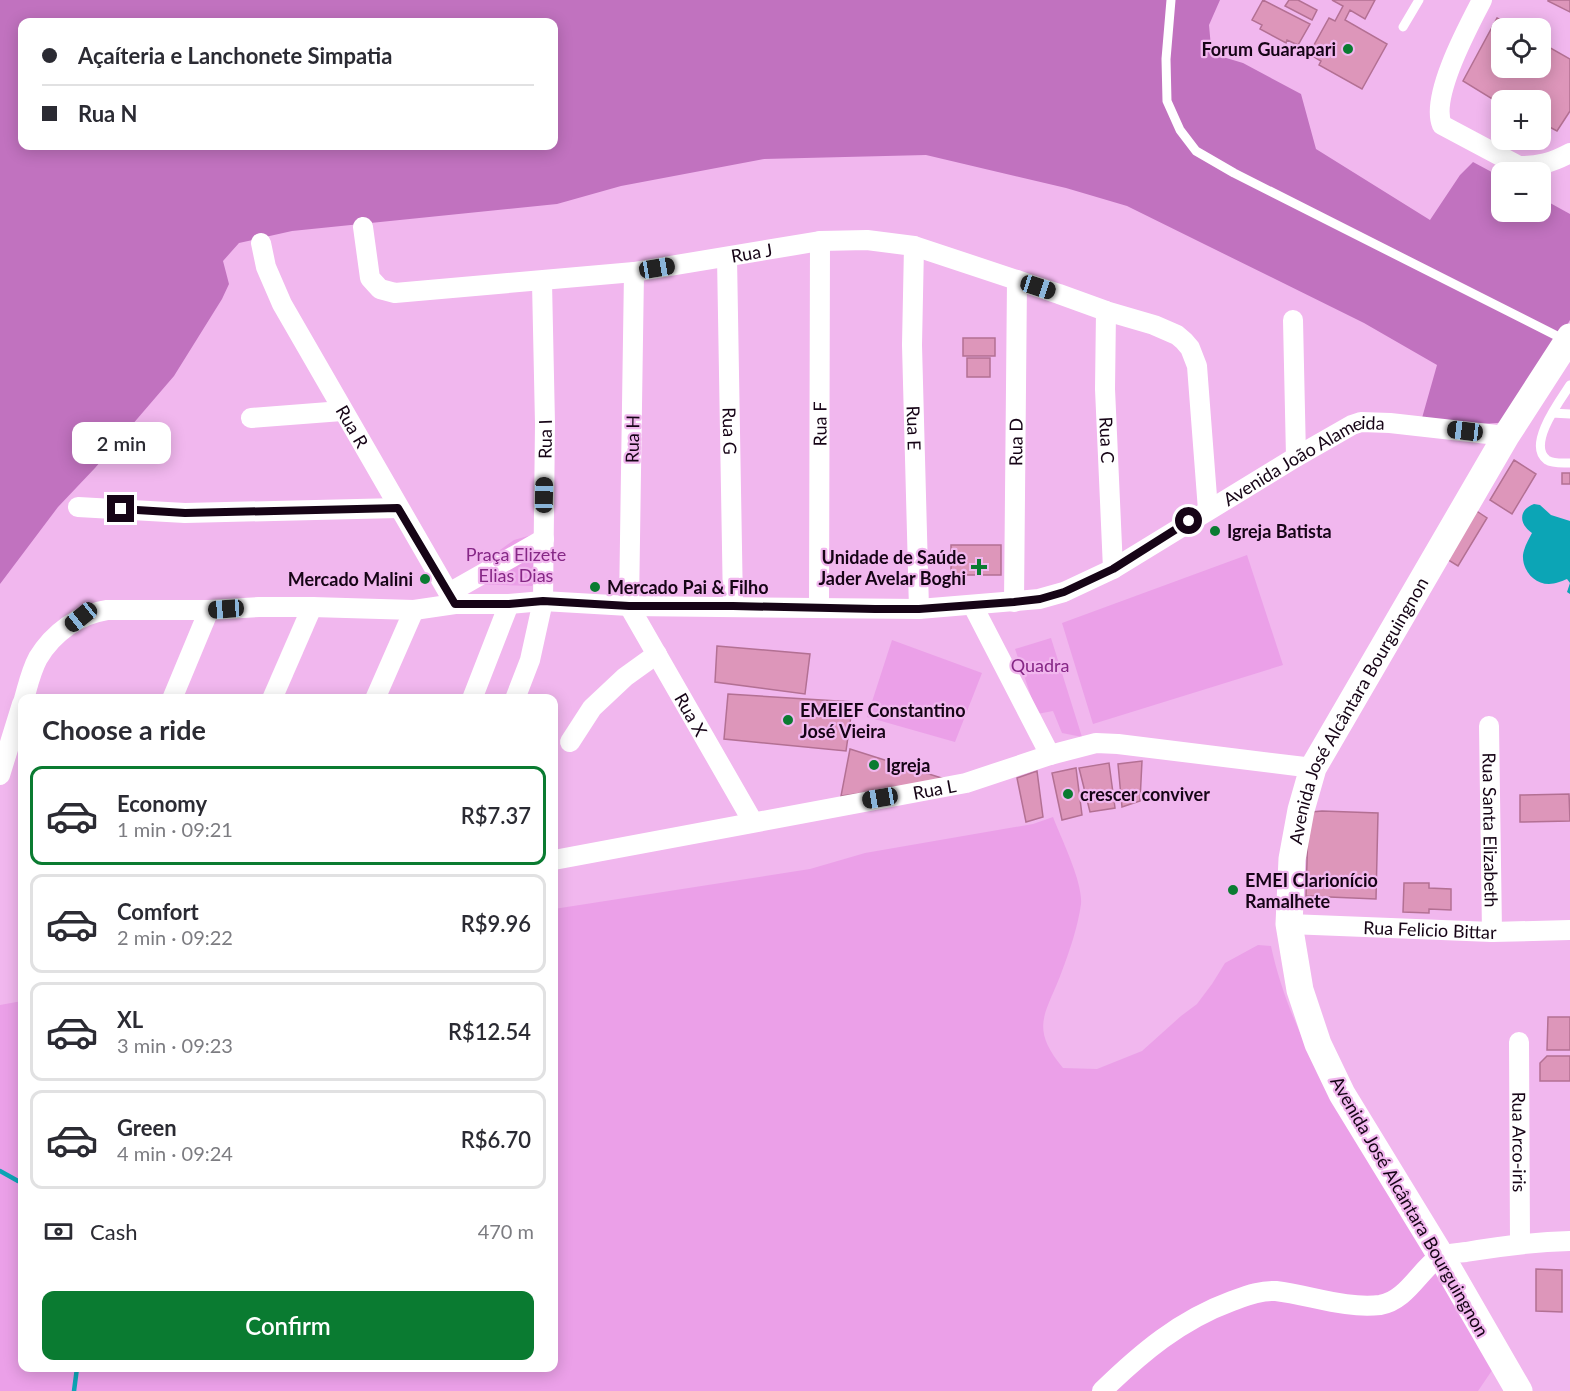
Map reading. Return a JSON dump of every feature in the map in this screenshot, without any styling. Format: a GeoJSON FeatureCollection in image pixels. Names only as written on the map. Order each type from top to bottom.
{"type":"FeatureCollection","features":[{"type":"Feature","properties":{"kind":"street"},"geometry":{"type":"LineString","coordinates":[[1482,0],[1446,77],[1439,107],[1440,120],[1446,128],[1519,166],[1532,167],[1551,163],[1570,153]]}},
{"type":"Feature","properties":{"kind":"street","name":"Rua J"},"geometry":{"type":"LineString","coordinates":[[363,227],[370,278],[373,284],[386,292],[542,282],[634,272],[820,241],[867,240],[914,246],[1154,325],[1177,335],[1190,348],[1197,366],[1208,510]]}},
{"type":"Feature","properties":{"kind":"street","name":"Rua F"},"geometry":{"type":"LineString","coordinates":[[819,607],[820,241]]}},
{"type":"Feature","properties":{"kind":"street","name":"Rua R"},"geometry":{"type":"LineString","coordinates":[[261,243],[273,288],[452,599]]}},
{"type":"Feature","properties":{"kind":"street","name":"Rua E"},"geometry":{"type":"LineString","coordinates":[[914,246],[912,345],[919,609]]}},
{"type":"Feature","properties":{"kind":"street","name":"Rua G"},"geometry":{"type":"LineString","coordinates":[[727,257],[733,606]]}},
{"type":"Feature","properties":{"kind":"street","name":"Rua H"},"geometry":{"type":"LineString","coordinates":[[629,606],[634,272]]}},
{"type":"Feature","properties":{"kind":"street","name":"Rua D"},"geometry":{"type":"LineString","coordinates":[[1014,602],[1017,280]]}},
{"type":"Feature","properties":{"kind":"street","name":"Rua I"},"geometry":{"type":"LineString","coordinates":[[517,694],[530,660],[543,601],[545,424],[542,282]]}},
{"type":"Feature","properties":{"kind":"street","name":"Rua C"},"geometry":{"type":"LineString","coordinates":[[1106,311],[1105,388],[1113,569]]}},
{"type":"Feature","properties":{"kind":"street"},"geometry":{"type":"LineString","coordinates":[[1293,320],[1296,457]]}},
{"type":"Feature","properties":{"kind":"street","name":"Avenida José Alcântara Bourguingnon"},"geometry":{"type":"LineString","coordinates":[[1518,1391],[1441,1256],[1342,1094],[1318,1044],[1300,990],[1289,924],[1292,859],[1301,810],[1313,768],[1506,436],[1569,339]]}},
{"type":"Feature","properties":{"kind":"street"},"geometry":{"type":"LineString","coordinates":[[251,418],[342,411]]}},
{"type":"Feature","properties":{"kind":"street","name":"Avenida João Alameida"},"geometry":{"type":"LineString","coordinates":[[26,694],[39,657],[52,639],[81,617],[92,612],[107,610],[312,607],[414,610],[452,599],[509,604],[543,601],[629,606],[919,609],[1040,599],[1064,592],[1113,569],[1348,426],[1361,422],[1425,426],[1506,436]]}},
{"type":"Feature","properties":{"kind":"street"},"geometry":{"type":"LineString","coordinates":[[78,507],[185,513],[398,508]]}},
{"type":"Feature","properties":{"kind":"street"},"geometry":{"type":"LineString","coordinates":[[452,599],[544,539]]}},
{"type":"Feature","properties":{"kind":"street"},"geometry":{"type":"LineString","coordinates":[[474,694],[509,604]]}},
{"type":"Feature","properties":{"kind":"street","name":"Rua X"},"geometry":{"type":"LineString","coordinates":[[629,606],[753,822]]}},
{"type":"Feature","properties":{"kind":"street"},"geometry":{"type":"LineString","coordinates":[[973,606],[1050,755]]}},
{"type":"Feature","properties":{"kind":"street"},"geometry":{"type":"LineString","coordinates":[[274,694],[312,607]]}},
{"type":"Feature","properties":{"kind":"street"},"geometry":{"type":"LineString","coordinates":[[174,694],[209,610]]}},
{"type":"Feature","properties":{"kind":"street"},"geometry":{"type":"LineString","coordinates":[[377,694],[414,610]]}},
{"type":"Feature","properties":{"kind":"street"},"geometry":{"type":"LineString","coordinates":[[570,742],[592,708],[625,677],[657,654]]}},
{"type":"Feature","properties":{"kind":"street"},"geometry":{"type":"LineString","coordinates":[[0,775],[18,717]]}},
{"type":"Feature","properties":{"kind":"street","name":"Rua Santa Elizabeth"},"geometry":{"type":"LineString","coordinates":[[1489,726],[1492,932]]}},
{"type":"Feature","properties":{"kind":"street","name":"Rua L"},"geometry":{"type":"LineString","coordinates":[[558,859],[966,783],[1050,755],[1096,743],[1313,768]]}},
{"type":"Feature","properties":{"kind":"street","name":"Rua Felicio Bittar"},"geometry":{"type":"LineString","coordinates":[[1289,924],[1492,932],[1570,930]]}},
{"type":"Feature","properties":{"kind":"street","name":"Rua Arco-iris"},"geometry":{"type":"LineString","coordinates":[[1519,1042],[1520,1243]]}},
{"type":"Feature","properties":{"kind":"street"},"geometry":{"type":"LineString","coordinates":[[1102,1391],[1132,1362],[1169,1332],[1191,1318],[1250,1294],[1272,1291],[1337,1302],[1381,1305],[1394,1300],[1441,1256],[1520,1243],[1570,1241]]}},
{"type":"Feature","properties":{"kind":"lane"},"geometry":{"type":"LineString","coordinates":[[1171,0],[1166,59],[1167,101],[1180,130],[1196,151],[1234,173],[1569,339]]}},
{"type":"Feature","properties":{"kind":"lane"},"geometry":{"type":"LineString","coordinates":[[1403,27],[1419,0]]}},
{"type":"Feature","properties":{"kind":"lane"},"geometry":{"type":"LineString","coordinates":[[1570,385],[1552,413],[1541,440],[1542,454],[1549,462],[1570,463]]}},
{"type":"Feature","properties":{"kind":"lane"},"geometry":{"type":"LineString","coordinates":[[1552,413],[1570,414]]}},
{"type":"Feature","properties":{"kind":"green space","name":"Praça Elizete Elias Dias"},"geometry":{"type":"Polygon","coordinates":[[[535,534],[537,577],[532,586],[468,584],[475,568],[514,540],[535,534]]]}},
{"type":"Feature","properties":{"kind":"green space"},"geometry":{"type":"Polygon","coordinates":[[[1247,555],[1283,665],[1093,724],[1062,623],[1247,555]]]}},
{"type":"Feature","properties":{"kind":"green space","name":"Quadra"},"geometry":{"type":"Polygon","coordinates":[[[1051,638],[1082,737],[1062,733],[1053,711],[1037,714],[1015,649],[1051,638]]]}},
{"type":"Feature","properties":{"kind":"green space"},"geometry":{"type":"Polygon","coordinates":[[[892,640],[982,673],[955,742],[867,717],[892,640]]]}},
{"type":"Feature","properties":{"kind":"green space"},"geometry":{"type":"Polygon","coordinates":[[[1053,817],[1075,872],[1081,895],[1080,912],[1073,938],[1044,1020],[1043,1030],[1046,1041],[1063,1068],[1097,1069],[1142,1051],[1197,1004],[1225,963],[1258,945],[1271,946],[1290,1008],[1316,1067],[1495,1366],[1478,1391],[0,1391],[0,1005],[18,1002],[18,1372],[558,1372],[558,908],[810,869],[865,853],[1033,824],[1053,817]]]}},
{"type":"Feature","properties":{"kind":"shaded area"},"geometry":{"type":"Polygon","coordinates":[[[0,0],[1220,0],[1209,25],[1211,47],[1223,57],[1243,63],[1301,94],[1316,149],[1430,220],[1460,175],[1473,162],[1491,172],[1491,222],[1551,222],[1551,204],[1570,214],[1570,320],[1511,422],[1439,427],[1422,418],[1437,365],[1364,323],[1127,206],[1066,188],[926,155],[764,159],[621,186],[557,204],[292,231],[239,243],[223,261],[229,284],[222,299],[174,376],[95,468],[58,507],[0,584],[0,0]]]}},
{"type":"Feature","properties":{"kind":"shaded area"},"geometry":{"type":"Polygon","coordinates":[[[1534,504],[1540,505],[1551,515],[1570,521],[1570,583],[1567,579],[1551,584],[1538,582],[1527,571],[1523,561],[1524,552],[1532,533],[1525,526],[1522,517],[1525,510],[1534,504]]]}},
{"type":"Feature","properties":{"kind":"building"},"geometry":{"type":"Polygon","coordinates":[[[1263,0],[1310,24],[1298,45],[1287,40],[1286,43],[1260,29],[1262,25],[1252,20],[1263,0]]]}},
{"type":"Feature","properties":{"kind":"building"},"geometry":{"type":"Polygon","coordinates":[[[1289,0],[1298,0],[1317,10],[1312,20],[1285,6],[1289,0]]]}},
{"type":"Feature","properties":{"kind":"building","name":"Forum Guarapari"},"geometry":{"type":"Polygon","coordinates":[[[1332,0],[1375,0],[1365,19],[1350,10],[1345,20],[1387,44],[1362,89],[1319,65],[1321,61],[1309,54],[1329,18],[1335,21],[1343,6],[1332,0]]]}},
{"type":"Feature","properties":{"kind":"building"},"geometry":{"type":"Polygon","coordinates":[[[1548,0],[1570,0],[1570,12],[1548,1],[1548,0]]]}},
{"type":"Feature","properties":{"kind":"building"},"geometry":{"type":"Polygon","coordinates":[[[1491,29],[1491,78],[1551,78],[1551,48],[1570,59],[1570,111],[1557,131],[1551,128],[1551,90],[1491,90],[1491,98],[1463,81],[1491,29]]]}},
{"type":"Feature","properties":{"kind":"building"},"geometry":{"type":"Polygon","coordinates":[[[963,338],[995,338],[995,356],[963,356],[963,338]]]}},
{"type":"Feature","properties":{"kind":"building"},"geometry":{"type":"Polygon","coordinates":[[[967,358],[990,358],[990,377],[967,377],[967,358]]]}},
{"type":"Feature","properties":{"kind":"building"},"geometry":{"type":"Polygon","coordinates":[[[1514,460],[1536,474],[1512,514],[1490,500],[1514,460]]]}},
{"type":"Feature","properties":{"kind":"building"},"geometry":{"type":"Polygon","coordinates":[[[1562,473],[1570,473],[1570,484],[1562,484],[1562,473]]]}},
{"type":"Feature","properties":{"kind":"building"},"geometry":{"type":"Polygon","coordinates":[[[1475,510],[1487,518],[1458,566],[1445,558],[1475,510]]]}},
{"type":"Feature","properties":{"kind":"building"},"geometry":{"type":"Polygon","coordinates":[[[951,545],[1001,545],[1001,575],[951,575],[951,545]]]}},
{"type":"Feature","properties":{"kind":"building"},"geometry":{"type":"Polygon","coordinates":[[[717,646],[810,654],[805,694],[715,682],[717,646]]]}},
{"type":"Feature","properties":{"kind":"building","name":"EMEIEF Constantino José Vieira"},"geometry":{"type":"Polygon","coordinates":[[[728,694],[853,702],[846,751],[724,739],[728,694]]]}},
{"type":"Feature","properties":{"kind":"building","name":"Igreja"},"geometry":{"type":"Polygon","coordinates":[[[850,749],[951,781],[841,796],[850,749]]]}},
{"type":"Feature","properties":{"kind":"building"},"geometry":{"type":"Polygon","coordinates":[[[1142,761],[1140,801],[1122,807],[1118,764],[1142,761]]]}},
{"type":"Feature","properties":{"kind":"building"},"geometry":{"type":"Polygon","coordinates":[[[1109,763],[1115,808],[1090,812],[1079,768],[1109,763]]]}},
{"type":"Feature","properties":{"kind":"building","name":"crescer conviver"},"geometry":{"type":"Polygon","coordinates":[[[1076,768],[1082,815],[1062,820],[1052,773],[1076,768]]]}},
{"type":"Feature","properties":{"kind":"building"},"geometry":{"type":"Polygon","coordinates":[[[1037,771],[1043,817],[1026,822],[1017,778],[1037,771]]]}},
{"type":"Feature","properties":{"kind":"building"},"geometry":{"type":"Polygon","coordinates":[[[1569,794],[1570,821],[1520,822],[1520,795],[1569,794]]]}},
{"type":"Feature","properties":{"kind":"building"},"geometry":{"type":"Polygon","coordinates":[[[1311,812],[1378,813],[1376,899],[1306,896],[1308,827],[1311,812]]]}},
{"type":"Feature","properties":{"kind":"building"},"geometry":{"type":"Polygon","coordinates":[[[1404,883],[1429,883],[1429,888],[1451,889],[1451,910],[1429,909],[1429,913],[1403,912],[1404,883]]]}},
{"type":"Feature","properties":{"kind":"building"},"geometry":{"type":"Polygon","coordinates":[[[1548,1017],[1570,1017],[1570,1050],[1547,1050],[1548,1017]]]}},
{"type":"Feature","properties":{"kind":"building"},"geometry":{"type":"Polygon","coordinates":[[[1547,1056],[1570,1056],[1570,1081],[1540,1081],[1540,1063],[1547,1056]]]}},
{"type":"Feature","properties":{"kind":"building"},"geometry":{"type":"Polygon","coordinates":[[[1536,1269],[1562,1270],[1562,1312],[1536,1311],[1536,1269]]]}},
{"type":"Feature","properties":{"kind":"waterway"},"geometry":{"type":"LineString","coordinates":[[0,1171],[18,1181]]}},
{"type":"Feature","properties":{"kind":"waterway"},"geometry":{"type":"LineString","coordinates":[[74,1391],[76,1372]]}},
{"type":"Feature","properties":{"kind":"place","name":"Forum Guarapari"},"geometry":{"type":"Point","coordinates":[1348,49]}},
{"type":"Feature","properties":{"kind":"place","name":"Igreja Batista"},"geometry":{"type":"Point","coordinates":[1215,531]}},
{"type":"Feature","properties":{"kind":"place","name":"Unidade de Saúde Jader Avelar Boghi"},"geometry":{"type":"Point","coordinates":[979,567]}},
{"type":"Feature","properties":{"kind":"place","name":"Mercado Malini"},"geometry":{"type":"Point","coordinates":[425,579]}},
{"type":"Feature","properties":{"kind":"place","name":"Mercado Pai & Filho"},"geometry":{"type":"Point","coordinates":[595,587]}},
{"type":"Feature","properties":{"kind":"place","name":"EMEIEF Constantino José Vieira"},"geometry":{"type":"Point","coordinates":[788,720]}},
{"type":"Feature","properties":{"kind":"place","name":"Igreja"},"geometry":{"type":"Point","coordinates":[874,765]}},
{"type":"Feature","properties":{"kind":"place","name":"crescer conviver"},"geometry":{"type":"Point","coordinates":[1068,794]}},
{"type":"Feature","properties":{"kind":"place","name":"EMEI Clarionício Ramalhete"},"geometry":{"type":"Point","coordinates":[1233,890]}},
{"type":"Feature","properties":{"kind":"route"},"geometry":{"type":"LineString","coordinates":[[121,509],[185,513],[398,508],[455,604],[509,604],[543,601],[629,606],[875,609],[973,606],[1040,599],[1064,592],[1113,569],[1189,521]]}}]}
